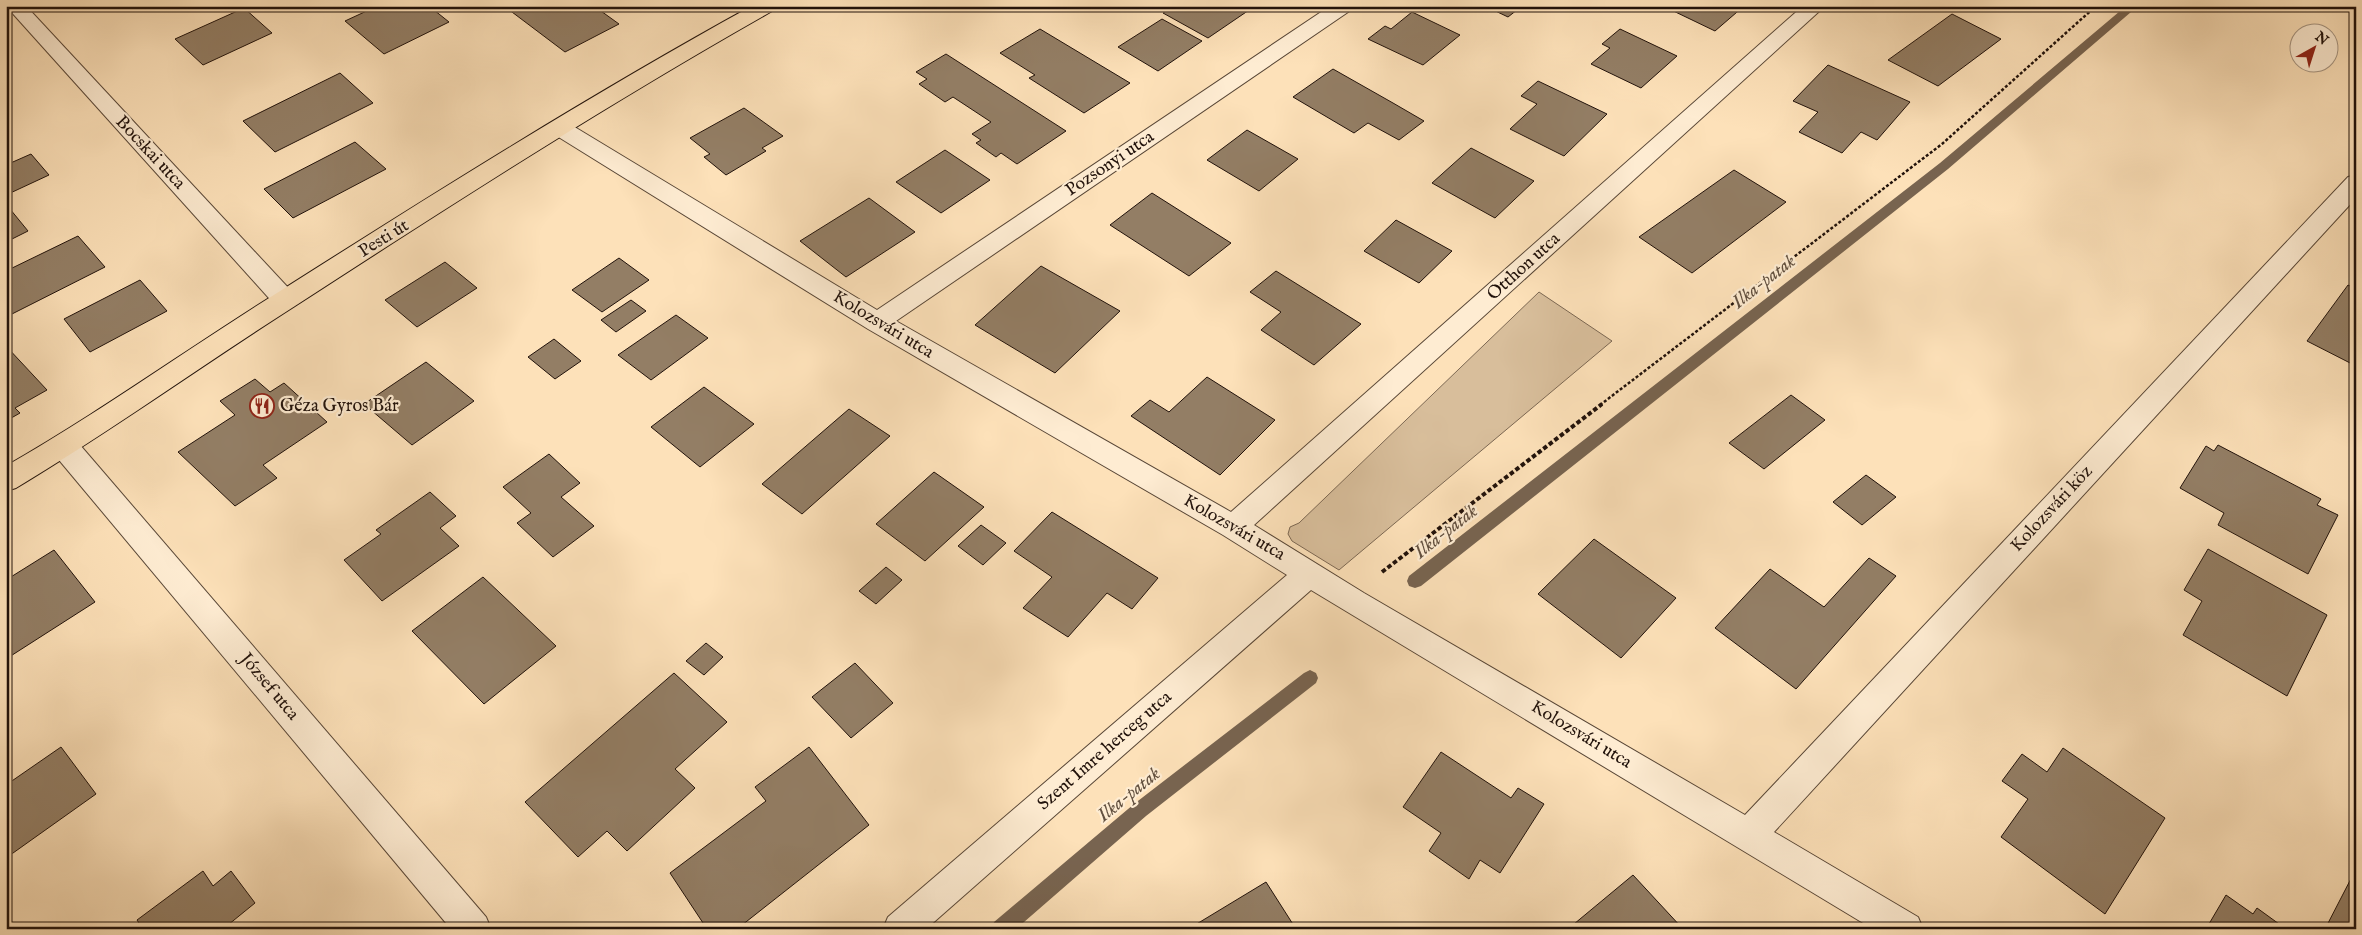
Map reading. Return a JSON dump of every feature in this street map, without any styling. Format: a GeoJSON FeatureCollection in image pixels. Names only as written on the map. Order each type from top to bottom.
{"type":"FeatureCollection","features":[{"type":"Feature","properties":{"kind":"main road","name":"Pesti út"},"geometry":{"type":"LineString","coordinates":[[6,480],[64,446],[285,300],[560,128],[696,46],[767,6]]}},
{"type":"Feature","properties":{"kind":"street"},"geometry":{"type":"LineString","coordinates":[[6,9],[14,6]]}},
{"type":"Feature","properties":{"kind":"street","name":"Bocskai utca"},"geometry":{"type":"LineString","coordinates":[[14,6],[285,300]]}},
{"type":"Feature","properties":{"kind":"street","name":"Pozsonyi utca"},"geometry":{"type":"LineString","coordinates":[[877,322],[1344,6]]}},
{"type":"Feature","properties":{"kind":"street","name":"Otthon utca"},"geometry":{"type":"LineString","coordinates":[[1233,527],[1815,6]]}},
{"type":"Feature","properties":{"kind":"street","name":"Kolozsvári utca"},"geometry":{"type":"LineString","coordinates":[[560,128],[877,322],[1233,527],[1350,599],[1906,929]]}},
{"type":"Feature","properties":{"kind":"street","name":"Kolozsvári köz"},"geometry":{"type":"LineString","coordinates":[[1749,835],[2356,183]]}},
{"type":"Feature","properties":{"kind":"street","name":"József utca"},"geometry":{"type":"LineString","coordinates":[[64,446],[474,929]]}},
{"type":"Feature","properties":{"kind":"street","name":"Szent Imre herceg utca"},"geometry":{"type":"LineString","coordinates":[[900,929],[1310,573]]}},
{"type":"Feature","properties":{"kind":"path"},"geometry":{"type":"LineString","coordinates":[[1350,599],[1554,443],[1679,344],[1942,144],[2096,6]]}},
{"type":"Feature","properties":{"kind":"shaded area"},"geometry":{"type":"Polygon","coordinates":[[[1539,292],[1612,341],[1339,570],[1292,541],[1288,534],[1290,527],[1299,523],[1539,292]]]}},
{"type":"Feature","properties":{"kind":"building"},"geometry":{"type":"Polygon","coordinates":[[[367,6],[429,6],[449,22],[384,54],[345,21],[371,9],[367,6]]]}},
{"type":"Feature","properties":{"kind":"building"},"geometry":{"type":"Polygon","coordinates":[[[504,6],[594,6],[619,24],[565,52],[504,6]]]}},
{"type":"Feature","properties":{"kind":"building"},"geometry":{"type":"Polygon","coordinates":[[[1174,6],[1255,6],[1208,38],[1163,13],[1174,6]]]}},
{"type":"Feature","properties":{"kind":"building"},"geometry":{"type":"Polygon","coordinates":[[[1485,6],[1522,6],[1508,17],[1485,6]]]}},
{"type":"Feature","properties":{"kind":"building"},"geometry":{"type":"Polygon","coordinates":[[[1663,6],[1744,6],[1715,31],[1663,6]]]}},
{"type":"Feature","properties":{"kind":"building"},"geometry":{"type":"Polygon","coordinates":[[[244,8],[272,33],[203,65],[175,39],[244,8]]]}},
{"type":"Feature","properties":{"kind":"building"},"geometry":{"type":"Polygon","coordinates":[[[1412,12],[1460,35],[1423,65],[1368,39],[1385,26],[1391,29],[1412,12]]]}},
{"type":"Feature","properties":{"kind":"building"},"geometry":{"type":"Polygon","coordinates":[[[1952,14],[2001,39],[1938,86],[1888,60],[1952,14]]]}},
{"type":"Feature","properties":{"kind":"building"},"geometry":{"type":"Polygon","coordinates":[[[1162,19],[1202,41],[1158,71],[1118,47],[1162,19]]]}},
{"type":"Feature","properties":{"kind":"building"},"geometry":{"type":"Polygon","coordinates":[[[1040,29],[1130,83],[1084,113],[1029,78],[1035,75],[1000,53],[1040,29]]]}},
{"type":"Feature","properties":{"kind":"building"},"geometry":{"type":"Polygon","coordinates":[[[1620,29],[1677,56],[1641,88],[1591,64],[1610,48],[1602,44],[1620,29]]]}},
{"type":"Feature","properties":{"kind":"building"},"geometry":{"type":"Polygon","coordinates":[[[946,54],[1066,131],[1017,164],[1001,153],[996,157],[976,143],[981,140],[972,134],[991,122],[953,97],[945,102],[919,84],[927,79],[916,72],[946,54]]]}},
{"type":"Feature","properties":{"kind":"building"},"geometry":{"type":"Polygon","coordinates":[[[1828,65],[1910,102],[1877,140],[1861,132],[1842,153],[1799,132],[1818,112],[1793,101],[1828,65]]]}},
{"type":"Feature","properties":{"kind":"building"},"geometry":{"type":"Polygon","coordinates":[[[1333,69],[1424,121],[1399,140],[1368,123],[1354,133],[1293,97],[1333,69]]]}},
{"type":"Feature","properties":{"kind":"building"},"geometry":{"type":"Polygon","coordinates":[[[340,73],[373,103],[275,152],[243,121],[340,73]]]}},
{"type":"Feature","properties":{"kind":"building"},"geometry":{"type":"Polygon","coordinates":[[[1538,81],[1607,114],[1564,156],[1510,129],[1537,104],[1521,96],[1538,81]]]}},
{"type":"Feature","properties":{"kind":"building"},"geometry":{"type":"Polygon","coordinates":[[[744,108],[783,136],[762,148],[766,151],[726,175],[704,157],[710,154],[690,138],[744,108]]]}},
{"type":"Feature","properties":{"kind":"building"},"geometry":{"type":"Polygon","coordinates":[[[1247,130],[1298,159],[1259,191],[1207,160],[1247,130]]]}},
{"type":"Feature","properties":{"kind":"building"},"geometry":{"type":"Polygon","coordinates":[[[355,142],[386,169],[293,218],[264,189],[355,142]]]}},
{"type":"Feature","properties":{"kind":"building"},"geometry":{"type":"Polygon","coordinates":[[[1471,148],[1534,181],[1495,218],[1432,183],[1471,148]]]}},
{"type":"Feature","properties":{"kind":"building"},"geometry":{"type":"Polygon","coordinates":[[[945,150],[990,180],[941,213],[896,182],[945,150]]]}},
{"type":"Feature","properties":{"kind":"building"},"geometry":{"type":"Polygon","coordinates":[[[31,154],[49,175],[6,195],[6,165],[31,154]]]}},
{"type":"Feature","properties":{"kind":"building"},"geometry":{"type":"Polygon","coordinates":[[[1734,170],[1786,202],[1692,273],[1639,237],[1734,170]]]}},
{"type":"Feature","properties":{"kind":"building"},"geometry":{"type":"Polygon","coordinates":[[[1152,193],[1231,243],[1189,276],[1110,225],[1152,193]]]}},
{"type":"Feature","properties":{"kind":"building"},"geometry":{"type":"Polygon","coordinates":[[[869,198],[915,232],[846,277],[800,241],[869,198]]]}},
{"type":"Feature","properties":{"kind":"building"},"geometry":{"type":"Polygon","coordinates":[[[10,209],[28,231],[6,242],[6,211],[10,209]]]}},
{"type":"Feature","properties":{"kind":"building"},"geometry":{"type":"Polygon","coordinates":[[[1396,220],[1452,251],[1419,283],[1364,251],[1396,220]]]}},
{"type":"Feature","properties":{"kind":"building"},"geometry":{"type":"Polygon","coordinates":[[[78,236],[105,267],[6,317],[6,271],[78,236]]]}},
{"type":"Feature","properties":{"kind":"building"},"geometry":{"type":"Polygon","coordinates":[[[619,258],[649,280],[602,312],[572,290],[619,258]]]}},
{"type":"Feature","properties":{"kind":"building"},"geometry":{"type":"Polygon","coordinates":[[[445,262],[477,288],[417,327],[385,300],[445,262]]]}},
{"type":"Feature","properties":{"kind":"building"},"geometry":{"type":"Polygon","coordinates":[[[1041,266],[1120,311],[1055,373],[975,325],[1041,266]]]}},
{"type":"Feature","properties":{"kind":"building"},"geometry":{"type":"Polygon","coordinates":[[[1276,271],[1361,324],[1314,365],[1261,330],[1281,312],[1250,292],[1276,271]]]}},
{"type":"Feature","properties":{"kind":"building"},"geometry":{"type":"Polygon","coordinates":[[[140,280],[167,311],[90,352],[64,319],[140,280]]]}},
{"type":"Feature","properties":{"kind":"building"},"geometry":{"type":"Polygon","coordinates":[[[2348,285],[2356,289],[2356,366],[2307,341],[2348,285]]]}},
{"type":"Feature","properties":{"kind":"building"},"geometry":{"type":"Polygon","coordinates":[[[631,300],[646,311],[616,332],[601,320],[631,300]]]}},
{"type":"Feature","properties":{"kind":"building"},"geometry":{"type":"Polygon","coordinates":[[[676,315],[708,338],[651,380],[618,355],[676,315]]]}},
{"type":"Feature","properties":{"kind":"building"},"geometry":{"type":"Polygon","coordinates":[[[554,339],[581,361],[555,379],[528,357],[554,339]]]}},
{"type":"Feature","properties":{"kind":"building"},"geometry":{"type":"Polygon","coordinates":[[[6,346],[47,390],[15,408],[20,413],[6,421],[6,346]]]}},
{"type":"Feature","properties":{"kind":"building"},"geometry":{"type":"Polygon","coordinates":[[[426,362],[474,401],[412,445],[364,404],[426,362]]]}},
{"type":"Feature","properties":{"kind":"building"},"geometry":{"type":"Polygon","coordinates":[[[1207,377],[1275,420],[1220,475],[1131,416],[1150,400],[1169,412],[1207,377]]]}},
{"type":"Feature","properties":{"kind":"building"},"geometry":{"type":"Polygon","coordinates":[[[255,379],[270,392],[284,383],[327,422],[263,465],[277,478],[235,506],[178,452],[235,415],[220,401],[255,379]]]}},
{"type":"Feature","properties":{"kind":"building"},"geometry":{"type":"Polygon","coordinates":[[[704,387],[754,424],[700,467],[651,427],[704,387]]]}},
{"type":"Feature","properties":{"kind":"building"},"geometry":{"type":"Polygon","coordinates":[[[1791,395],[1825,420],[1764,469],[1729,443],[1791,395]]]}},
{"type":"Feature","properties":{"kind":"building"},"geometry":{"type":"Polygon","coordinates":[[[849,409],[890,436],[802,514],[762,484],[849,409]]]}},
{"type":"Feature","properties":{"kind":"building"},"geometry":{"type":"Polygon","coordinates":[[[2218,445],[2321,499],[2317,505],[2338,515],[2308,574],[2218,525],[2224,513],[2180,488],[2206,446],[2214,451],[2218,445]]]}},
{"type":"Feature","properties":{"kind":"building"},"geometry":{"type":"Polygon","coordinates":[[[549,454],[580,483],[561,497],[594,526],[553,557],[517,523],[531,513],[503,487],[549,454]]]}},
{"type":"Feature","properties":{"kind":"building"},"geometry":{"type":"Polygon","coordinates":[[[934,472],[984,507],[925,561],[876,524],[934,472]]]}},
{"type":"Feature","properties":{"kind":"building"},"geometry":{"type":"Polygon","coordinates":[[[1866,475],[1896,497],[1862,525],[1833,502],[1866,475]]]}},
{"type":"Feature","properties":{"kind":"building"},"geometry":{"type":"Polygon","coordinates":[[[430,492],[456,516],[440,528],[459,546],[382,601],[344,560],[381,534],[376,530],[430,492]]]}},
{"type":"Feature","properties":{"kind":"building"},"geometry":{"type":"Polygon","coordinates":[[[1052,512],[1158,578],[1132,609],[1107,593],[1068,637],[1023,608],[1052,577],[1014,551],[1052,512]]]}},
{"type":"Feature","properties":{"kind":"building"},"geometry":{"type":"Polygon","coordinates":[[[981,525],[1006,543],[983,565],[958,546],[981,525]]]}},
{"type":"Feature","properties":{"kind":"building"},"geometry":{"type":"Polygon","coordinates":[[[1594,539],[1676,598],[1621,658],[1538,594],[1594,539]]]}},
{"type":"Feature","properties":{"kind":"building"},"geometry":{"type":"Polygon","coordinates":[[[2208,549],[2327,615],[2287,696],[2183,635],[2202,601],[2184,590],[2208,549]]]}},
{"type":"Feature","properties":{"kind":"building"},"geometry":{"type":"Polygon","coordinates":[[[54,550],[95,602],[6,659],[6,580],[54,550]]]}},
{"type":"Feature","properties":{"kind":"building"},"geometry":{"type":"Polygon","coordinates":[[[1869,558],[1896,576],[1796,689],[1715,628],[1770,569],[1824,607],[1869,558]]]}},
{"type":"Feature","properties":{"kind":"building"},"geometry":{"type":"Polygon","coordinates":[[[886,567],[902,580],[876,604],[859,591],[886,567]]]}},
{"type":"Feature","properties":{"kind":"building"},"geometry":{"type":"Polygon","coordinates":[[[483,577],[556,646],[484,704],[412,631],[483,577]]]}},
{"type":"Feature","properties":{"kind":"building"},"geometry":{"type":"Polygon","coordinates":[[[706,643],[723,657],[704,675],[686,661],[706,643]]]}},
{"type":"Feature","properties":{"kind":"building"},"geometry":{"type":"Polygon","coordinates":[[[855,663],[893,703],[851,738],[812,697],[855,663]]]}},
{"type":"Feature","properties":{"kind":"building"},"geometry":{"type":"Polygon","coordinates":[[[674,673],[727,722],[675,769],[695,788],[627,851],[607,831],[578,857],[525,802],[674,673]]]}},
{"type":"Feature","properties":{"kind":"building"},"geometry":{"type":"Polygon","coordinates":[[[61,747],[96,794],[6,858],[6,785],[61,747]]]}},
{"type":"Feature","properties":{"kind":"building"},"geometry":{"type":"Polygon","coordinates":[[[809,747],[869,825],[737,929],[707,929],[670,873],[766,801],[755,787],[809,747]]]}},
{"type":"Feature","properties":{"kind":"building"},"geometry":{"type":"Polygon","coordinates":[[[2063,748],[2165,818],[2105,914],[2001,837],[2028,799],[2002,781],[2022,754],[2047,772],[2063,748]]]}},
{"type":"Feature","properties":{"kind":"building"},"geometry":{"type":"Polygon","coordinates":[[[1441,752],[1511,798],[1518,788],[1544,804],[1500,873],[1480,860],[1469,879],[1429,851],[1441,833],[1403,807],[1441,752]]]}},
{"type":"Feature","properties":{"kind":"building"},"geometry":{"type":"Polygon","coordinates":[[[2356,869],[2356,929],[2325,929],[2356,869]]]}},
{"type":"Feature","properties":{"kind":"building"},"geometry":{"type":"Polygon","coordinates":[[[203,871],[213,886],[231,871],[255,903],[223,929],[143,929],[137,920],[203,871]]]}},
{"type":"Feature","properties":{"kind":"building"},"geometry":{"type":"Polygon","coordinates":[[[1633,875],[1683,929],[1568,929],[1633,875]]]}},
{"type":"Feature","properties":{"kind":"building"},"geometry":{"type":"Polygon","coordinates":[[[1266,882],[1296,929],[1190,928],[1266,882]]]}},
{"type":"Feature","properties":{"kind":"building"},"geometry":{"type":"Polygon","coordinates":[[[2226,895],[2253,914],[2257,908],[2286,929],[2206,929],[2226,895]]]}},
{"type":"Feature","properties":{"kind":"waterway","name":"Ilka-patak"},"geometry":{"type":"LineString","coordinates":[[1415,581],[1944,166],[2133,6]]}},
{"type":"Feature","properties":{"kind":"waterway","name":"Ilka-patak"},"geometry":{"type":"LineString","coordinates":[[1001,929],[1140,810],[1310,678]]}},
{"type":"Feature","properties":{"kind":"place","name":"Géza Gyros Bár"},"geometry":{"type":"Point","coordinates":[262,406]}}]}
